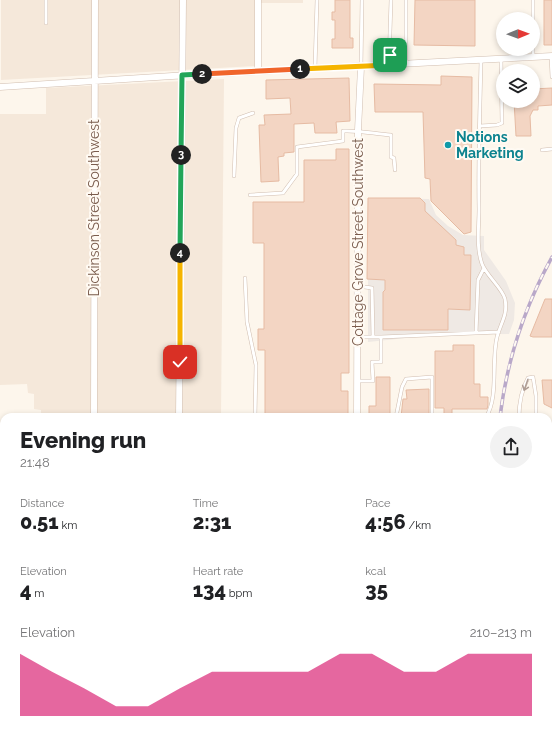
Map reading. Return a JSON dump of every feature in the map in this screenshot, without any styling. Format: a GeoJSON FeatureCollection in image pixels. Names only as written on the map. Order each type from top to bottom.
{"type":"FeatureCollection","features":[{"type":"Feature","properties":{"kind":"street","name":"Dickinson Street Southwest"},"geometry":{"type":"LineString","coordinates":[[94,413],[95,0]]}},
{"type":"Feature","properties":{"kind":"street"},"geometry":{"type":"LineString","coordinates":[[179,413],[182,0]]}},
{"type":"Feature","properties":{"kind":"street"},"geometry":{"type":"LineString","coordinates":[[258,0],[258,71]]}},
{"type":"Feature","properties":{"kind":"street"},"geometry":{"type":"LineString","coordinates":[[0,87],[182,75],[361,67],[551,56]]}},
{"type":"Feature","properties":{"kind":"street","name":"Cottage Grove Street Southwest"},"geometry":{"type":"LineString","coordinates":[[357,413],[358,130],[361,67]]}},
{"type":"Feature","properties":{"kind":"lane"},"geometry":{"type":"LineString","coordinates":[[46,0],[46,23]]}},
{"type":"Feature","properties":{"kind":"lane"},"geometry":{"type":"LineString","coordinates":[[315,68],[317,0]]}},
{"type":"Feature","properties":{"kind":"lane"},"geometry":{"type":"LineString","coordinates":[[361,67],[362,0]]}},
{"type":"Feature","properties":{"kind":"lane"},"geometry":{"type":"LineString","coordinates":[[389,65],[391,0]]}},
{"type":"Feature","properties":{"kind":"lane"},"geometry":{"type":"LineString","coordinates":[[406,0],[406,64]]}},
{"type":"Feature","properties":{"kind":"lane"},"geometry":{"type":"LineString","coordinates":[[533,0],[533,12]]}},
{"type":"Feature","properties":{"kind":"lane"},"geometry":{"type":"LineString","coordinates":[[551,56],[552,77]]}},
{"type":"Feature","properties":{"kind":"lane"},"geometry":{"type":"LineString","coordinates":[[480,126],[497,125],[502,123],[501,59]]}},
{"type":"Feature","properties":{"kind":"lane"},"geometry":{"type":"LineString","coordinates":[[481,60],[479,246],[484,268],[505,297],[505,317],[499,332],[493,360],[493,389],[491,410],[489,413]]}},
{"type":"Feature","properties":{"kind":"lane"},"geometry":{"type":"LineString","coordinates":[[234,176],[236,128],[239,118],[253,113]]}},
{"type":"Feature","properties":{"kind":"lane"},"geometry":{"type":"LineString","coordinates":[[250,195],[284,193],[297,174],[297,147],[343,141],[343,131],[358,130],[364,133],[391,135],[391,157],[394,158],[395,170]]}},
{"type":"Feature","properties":{"kind":"lane"},"geometry":{"type":"LineString","coordinates":[[542,150],[552,149]]}},
{"type":"Feature","properties":{"kind":"lane"},"geometry":{"type":"LineString","coordinates":[[476,333],[478,280],[484,268]]}},
{"type":"Feature","properties":{"kind":"lane"},"geometry":{"type":"LineString","coordinates":[[245,278],[247,322],[256,365],[255,413]]}},
{"type":"Feature","properties":{"kind":"lane"},"geometry":{"type":"LineString","coordinates":[[357,286],[372,288],[373,337]]}},
{"type":"Feature","properties":{"kind":"lane"},"geometry":{"type":"LineString","coordinates":[[357,337],[499,332]]}},
{"type":"Feature","properties":{"kind":"lane"},"geometry":{"type":"LineString","coordinates":[[357,381],[373,381],[372,362],[381,362],[381,337]]}},
{"type":"Feature","properties":{"kind":"lane"},"geometry":{"type":"LineString","coordinates":[[397,413],[402,387],[406,378],[432,377],[432,413]]}},
{"type":"Feature","properties":{"kind":"lane"},"geometry":{"type":"LineString","coordinates":[[519,413],[525,383],[528,378],[533,377],[536,396],[536,413]]}},
{"type":"Feature","properties":{"kind":"shaded area"},"geometry":{"type":"Polygon","coordinates":[[[1,0],[303,0],[303,3],[256,3],[255,66],[1,80],[1,0]]]}},
{"type":"Feature","properties":{"kind":"shaded area"},"geometry":{"type":"Polygon","coordinates":[[[224,79],[221,413],[41,413],[41,410],[34,409],[34,394],[28,393],[27,384],[0,385],[0,114],[46,114],[46,88],[224,79]]]}},
{"type":"Feature","properties":{"kind":"shaded area"},"geometry":{"type":"Polygon","coordinates":[[[368,198],[429,199],[436,215],[448,226],[463,235],[484,236],[484,250],[506,281],[515,303],[514,320],[509,334],[435,335],[368,342],[368,198]]]}},
{"type":"Feature","properties":{"kind":"building"},"geometry":{"type":"Polygon","coordinates":[[[335,0],[350,0],[350,38],[353,38],[353,48],[332,48],[332,39],[335,39],[335,20],[332,20],[332,12],[335,12],[335,0]]]}},
{"type":"Feature","properties":{"kind":"building"},"geometry":{"type":"Polygon","coordinates":[[[415,0],[475,0],[475,46],[414,45],[415,0]]]}},
{"type":"Feature","properties":{"kind":"building"},"geometry":{"type":"Polygon","coordinates":[[[544,0],[552,0],[552,45],[544,45],[544,0]]]}},
{"type":"Feature","properties":{"kind":"building","name":"Notions Marketing"},"geometry":{"type":"Polygon","coordinates":[[[441,76],[472,77],[471,232],[464,234],[431,201],[430,179],[425,178],[423,112],[375,112],[374,84],[441,85],[441,76]]]}},
{"type":"Feature","properties":{"kind":"building"},"geometry":{"type":"Polygon","coordinates":[[[349,78],[350,121],[336,122],[337,133],[315,133],[314,123],[294,124],[294,152],[284,153],[284,156],[278,157],[279,181],[261,182],[259,125],[265,125],[264,115],[291,114],[290,98],[266,99],[266,80],[349,78]]]}},
{"type":"Feature","properties":{"kind":"building"},"geometry":{"type":"Polygon","coordinates":[[[552,88],[552,105],[540,106],[540,89],[552,88]]]}},
{"type":"Feature","properties":{"kind":"building"},"geometry":{"type":"Polygon","coordinates":[[[514,108],[538,108],[538,110],[533,110],[530,116],[531,136],[516,136],[514,108]]]}},
{"type":"Feature","properties":{"kind":"building"},"geometry":{"type":"Polygon","coordinates":[[[336,149],[349,149],[349,373],[341,373],[341,391],[348,391],[348,413],[265,413],[265,350],[258,350],[258,329],[264,329],[264,243],[253,243],[253,202],[304,202],[304,160],[336,160],[336,149]]]}},
{"type":"Feature","properties":{"kind":"building"},"geometry":{"type":"Polygon","coordinates":[[[368,198],[420,198],[425,203],[425,211],[456,240],[456,245],[464,247],[464,255],[471,255],[470,310],[448,309],[448,330],[383,330],[383,292],[385,290],[385,280],[367,279],[368,198]]]}},
{"type":"Feature","properties":{"kind":"building"},"geometry":{"type":"Polygon","coordinates":[[[545,299],[552,299],[552,337],[530,336],[545,299]]]}},
{"type":"Feature","properties":{"kind":"building"},"geometry":{"type":"Polygon","coordinates":[[[453,345],[474,345],[474,384],[480,384],[480,397],[488,397],[487,409],[452,409],[452,413],[444,413],[444,408],[435,408],[435,351],[453,351],[453,345]]]}},
{"type":"Feature","properties":{"kind":"building"},"geometry":{"type":"Polygon","coordinates":[[[376,377],[390,377],[390,413],[369,413],[369,406],[376,406],[376,377]]]}},
{"type":"Feature","properties":{"kind":"building"},"geometry":{"type":"Polygon","coordinates":[[[542,380],[552,380],[552,408],[544,404],[542,380]]]}},
{"type":"Feature","properties":{"kind":"building"},"geometry":{"type":"Polygon","coordinates":[[[429,389],[429,413],[401,413],[403,399],[407,399],[406,390],[429,389]]]}},
{"type":"Feature","properties":{"kind":"railway"},"geometry":{"type":"LineString","coordinates":[[501,413],[507,375],[518,334],[533,295],[552,257]]}},
{"type":"Feature","properties":{"kind":"place","name":"Notions Marketing"},"geometry":{"type":"Point","coordinates":[448,145]}},
{"type":"Feature","properties":{"kind":"route"},"geometry":{"type":"LineString","coordinates":[[180,362],[182,75],[389,65],[390,55]]}}]}
